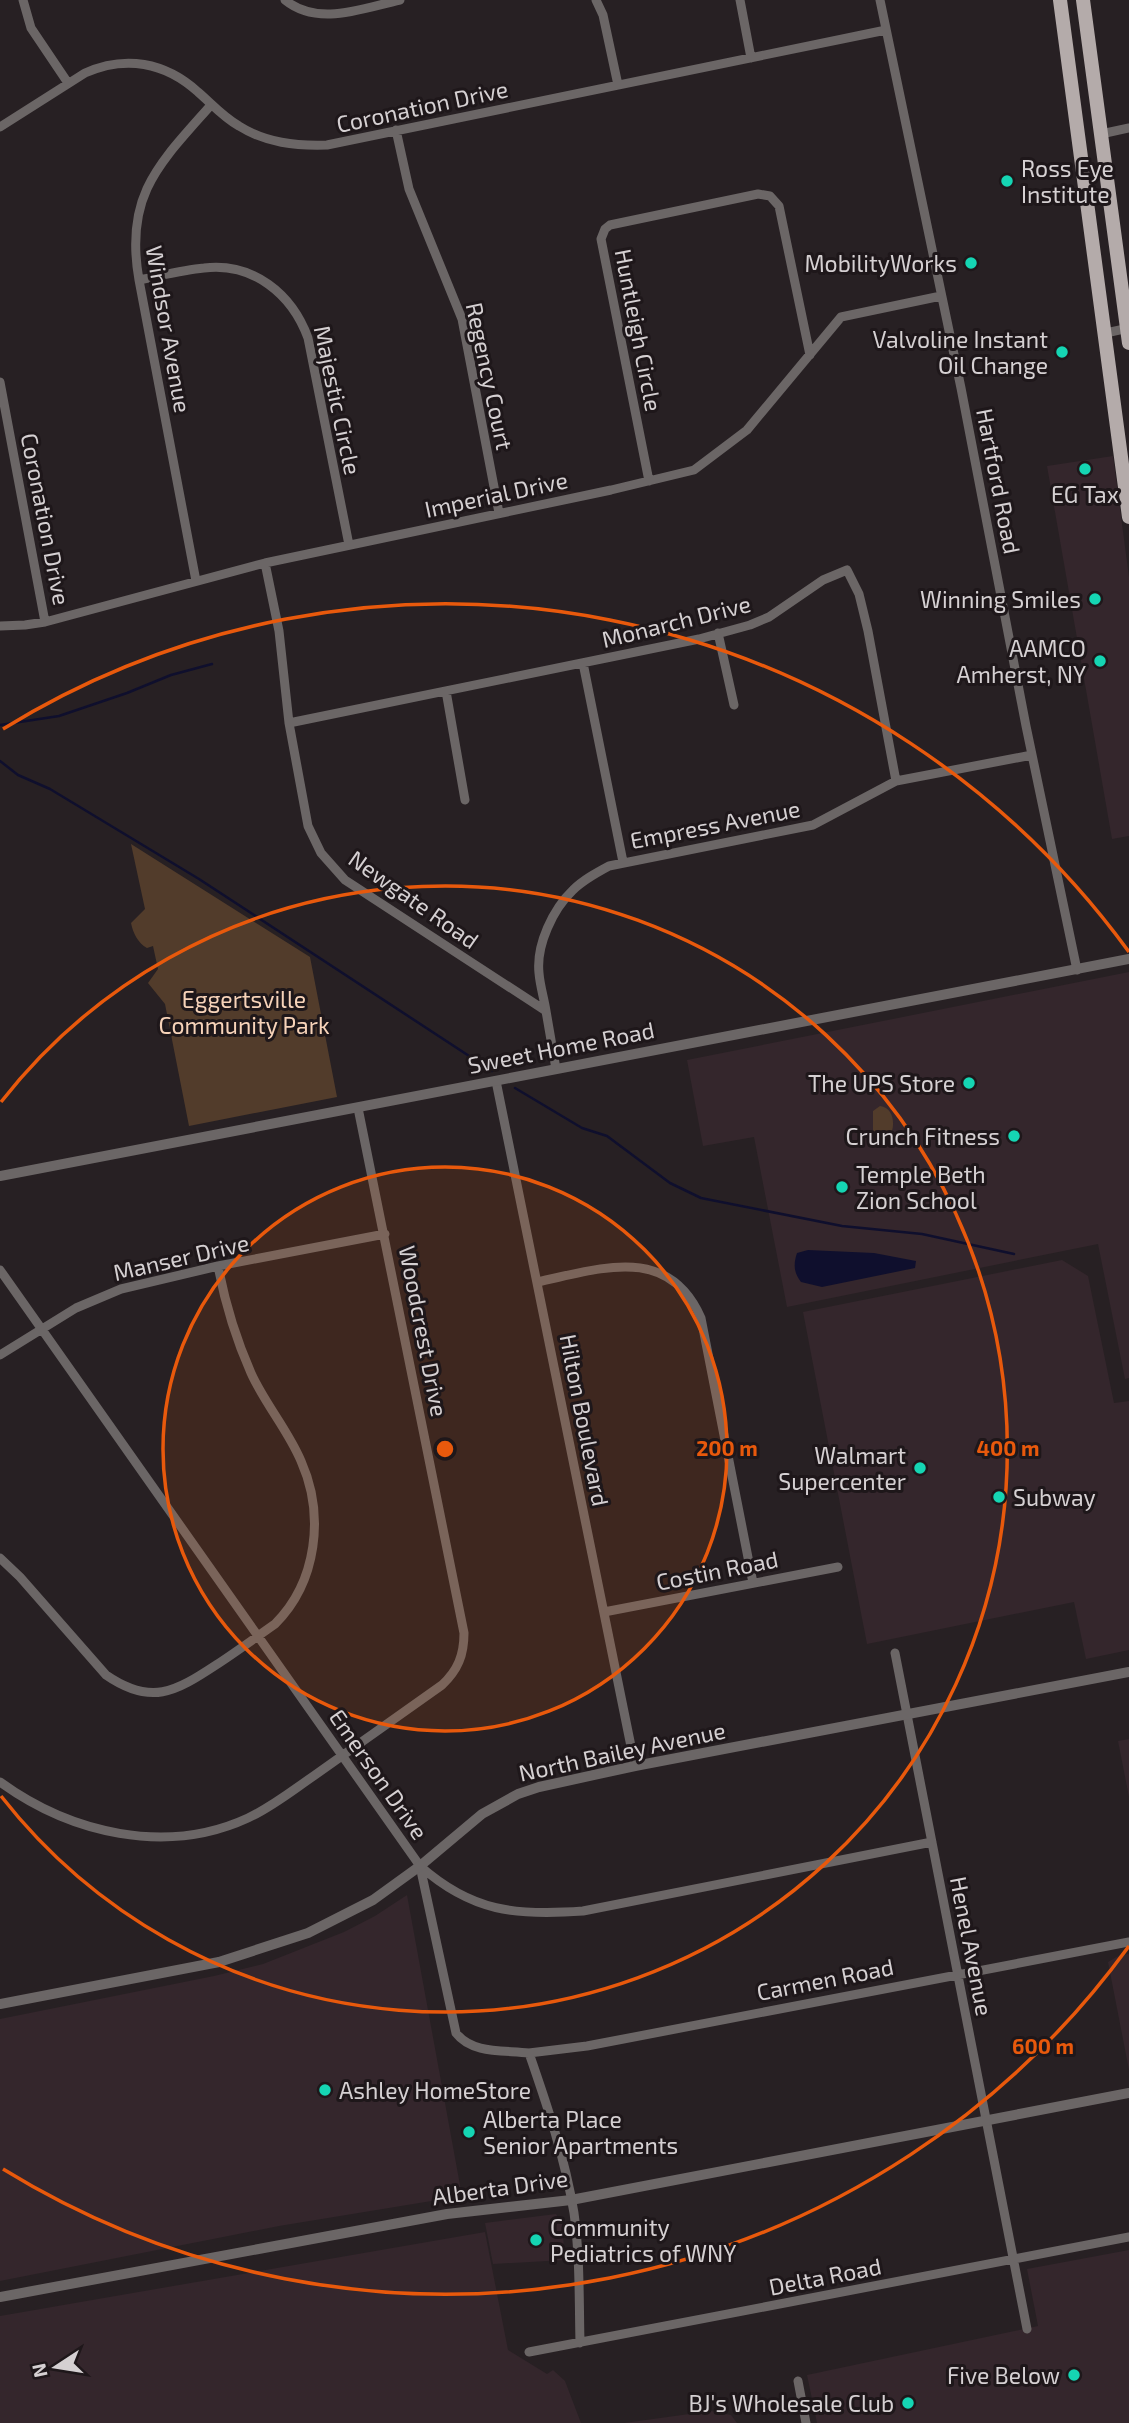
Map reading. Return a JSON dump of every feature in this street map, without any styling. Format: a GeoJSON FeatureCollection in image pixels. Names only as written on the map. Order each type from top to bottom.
{"type":"FeatureCollection","features":[{"type":"Feature","properties":{"kind":"main road"},"geometry":{"type":"LineString","coordinates":[[1060,0],[1129,517]]}},
{"type":"Feature","properties":{"kind":"main road"},"geometry":{"type":"LineString","coordinates":[[1083,0],[1128,333]]}},
{"type":"Feature","properties":{"kind":"street"},"geometry":{"type":"LineString","coordinates":[[23,0],[31,28],[68,83]]}},
{"type":"Feature","properties":{"kind":"street"},"geometry":{"type":"LineString","coordinates":[[285,0],[299,9],[321,14],[400,0]]}},
{"type":"Feature","properties":{"kind":"street"},"geometry":{"type":"LineString","coordinates":[[596,0],[603,15],[618,85]]}},
{"type":"Feature","properties":{"kind":"street"},"geometry":{"type":"LineString","coordinates":[[740,0],[751,58]]}},
{"type":"Feature","properties":{"kind":"street","name":"Hartford Road"},"geometry":{"type":"LineString","coordinates":[[880,0],[967,413],[1032,755],[1077,970]]}},
{"type":"Feature","properties":{"kind":"street","name":"Coronation Drive"},"geometry":{"type":"LineString","coordinates":[[0,127],[68,83],[99,67],[125,62],[141,63],[179,78],[242,128],[260,136],[293,145],[327,145],[886,30]]}},
{"type":"Feature","properties":{"kind":"street","name":"Windsor Avenue"},"geometry":{"type":"LineString","coordinates":[[196,581],[139,280],[134,237],[140,204],[147,186],[168,153],[211,105]]}},
{"type":"Feature","properties":{"kind":"street"},"geometry":{"type":"LineString","coordinates":[[1101,134],[1129,128]]}},
{"type":"Feature","properties":{"kind":"street","name":"Regency Court"},"geometry":{"type":"LineString","coordinates":[[396,130],[409,189],[462,318],[499,513]]}},
{"type":"Feature","properties":{"kind":"street","name":"Huntleigh Circle"},"geometry":{"type":"LineString","coordinates":[[649,481],[601,239],[610,225],[758,194],[770,196],[779,206],[810,355]]}},
{"type":"Feature","properties":{"kind":"street","name":"Majestic Circle"},"geometry":{"type":"LineString","coordinates":[[139,280],[221,267],[262,279],[286,298],[303,323],[308,338],[349,545]]}},
{"type":"Feature","properties":{"kind":"street","name":"Imperial Drive"},"geometry":{"type":"LineString","coordinates":[[0,626],[46,622],[265,563],[694,470],[747,430],[841,317],[941,296]]}},
{"type":"Feature","properties":{"kind":"street"},"geometry":{"type":"LineString","coordinates":[[1106,332],[1128,333]]}},
{"type":"Feature","properties":{"kind":"street","name":"Coronation Drive"},"geometry":{"type":"LineString","coordinates":[[0,382],[46,622]]}},
{"type":"Feature","properties":{"kind":"street","name":"Newgate Road"},"geometry":{"type":"LineString","coordinates":[[265,563],[279,631],[289,723],[314,840],[333,869],[359,890],[546,1011]]}},
{"type":"Feature","properties":{"kind":"street","name":"Monarch Drive"},"geometry":{"type":"LineString","coordinates":[[289,723],[583,663],[750,625],[769,617],[823,580],[847,570],[859,594],[868,631],[896,781]]}},
{"type":"Feature","properties":{"kind":"street"},"geometry":{"type":"LineString","coordinates":[[718,633],[734,705]]}},
{"type":"Feature","properties":{"kind":"street"},"geometry":{"type":"LineString","coordinates":[[583,663],[623,862]]}},
{"type":"Feature","properties":{"kind":"street"},"geometry":{"type":"LineString","coordinates":[[446,691],[465,800]]}},
{"type":"Feature","properties":{"kind":"street","name":"Empress Avenue"},"geometry":{"type":"LineString","coordinates":[[546,1011],[539,959],[546,934],[563,901],[588,878],[609,866],[813,825],[896,781],[1032,755]]}},
{"type":"Feature","properties":{"kind":"street","name":"Sweet Home Road"},"geometry":{"type":"LineString","coordinates":[[0,1176],[1129,959]]}},
{"type":"Feature","properties":{"kind":"street"},"geometry":{"type":"LineString","coordinates":[[546,1011],[556,1069]]}},
{"type":"Feature","properties":{"kind":"street","name":"Hilton Boulevard"},"geometry":{"type":"LineString","coordinates":[[496,1081],[635,1766]]}},
{"type":"Feature","properties":{"kind":"street","name":"Woodcrest Drive"},"geometry":{"type":"LineString","coordinates":[[0,1783],[46,1811],[86,1827],[136,1836],[190,1834],[229,1826],[263,1810],[343,1756],[442,1685],[456,1668],[464,1647],[464,1633],[358,1108]]}},
{"type":"Feature","properties":{"kind":"street","name":"Manser Drive"},"geometry":{"type":"LineString","coordinates":[[0,1355],[76,1308],[121,1289],[218,1266],[385,1234]]}},
{"type":"Feature","properties":{"kind":"street"},"geometry":{"type":"LineString","coordinates":[[537,1282],[630,1265],[668,1278],[690,1297],[701,1318],[753,1583]]}},
{"type":"Feature","properties":{"kind":"street"},"geometry":{"type":"LineString","coordinates":[[0,1558],[106,1675],[131,1689],[156,1692],[178,1688],[258,1636],[286,1614],[303,1586],[313,1542],[313,1504],[301,1459],[252,1374],[226,1302],[218,1266]]}},
{"type":"Feature","properties":{"kind":"street","name":"Emerson Drive"},"geometry":{"type":"LineString","coordinates":[[0,1270],[420,1866],[443,1886],[480,1903],[522,1913],[553,1913],[603,1908],[932,1842]]}},
{"type":"Feature","properties":{"kind":"street","name":"Costin Road"},"geometry":{"type":"LineString","coordinates":[[604,1612],[838,1567]]}},
{"type":"Feature","properties":{"kind":"street","name":"Henel Avenue"},"geometry":{"type":"LineString","coordinates":[[895,1653],[1027,2329]]}},
{"type":"Feature","properties":{"kind":"street","name":"North Bailey Avenue"},"geometry":{"type":"LineString","coordinates":[[0,2004],[219,1962],[307,1933],[355,1910],[420,1866],[482,1814],[518,1794],[635,1766],[1129,1672]]}},
{"type":"Feature","properties":{"kind":"street","name":"Carmen Road"},"geometry":{"type":"LineString","coordinates":[[420,1866],[456,2033],[474,2047],[529,2053],[587,2046],[898,1984],[1129,1942]]}},
{"type":"Feature","properties":{"kind":"street"},"geometry":{"type":"LineString","coordinates":[[529,2053],[558,2143],[571,2200],[577,2244],[580,2343]]}},
{"type":"Feature","properties":{"kind":"street","name":"Alberta Drive"},"geometry":{"type":"LineString","coordinates":[[0,2297],[458,2213],[571,2200],[1129,2093]]}},
{"type":"Feature","properties":{"kind":"street","name":"Delta Road"},"geometry":{"type":"LineString","coordinates":[[529,2352],[1129,2237]]}},
{"type":"Feature","properties":{"kind":"street"},"geometry":{"type":"LineString","coordinates":[[798,2381],[806,2423]]}},
{"type":"Feature","properties":{"kind":"shaded area"},"geometry":{"type":"Polygon","coordinates":[[[1113,456],[1129,577],[1129,836],[1112,839],[1047,466],[1113,456]]]}},
{"type":"Feature","properties":{"kind":"shaded area"},"geometry":{"type":"Polygon","coordinates":[[[1129,972],[1129,1378],[1125,1379],[1098,1244],[787,1307],[754,1137],[703,1146],[687,1060],[1129,972]]]}},
{"type":"Feature","properties":{"kind":"shaded area"},"geometry":{"type":"Polygon","coordinates":[[[808,1250],[874,1253],[916,1261],[915,1268],[822,1287],[801,1282],[797,1275],[797,1253],[808,1250]]]}},
{"type":"Feature","properties":{"kind":"shaded area"},"geometry":{"type":"Polygon","coordinates":[[[1062,1260],[1088,1276],[1114,1403],[1129,1401],[1129,1650],[1086,1659],[1074,1602],[867,1644],[803,1312],[1062,1260]]]}},
{"type":"Feature","properties":{"kind":"shaded area"},"geometry":{"type":"Polygon","coordinates":[[[1129,1739],[1129,1797],[1118,1741],[1129,1739]]]}},
{"type":"Feature","properties":{"kind":"shaded area"},"geometry":{"type":"Polygon","coordinates":[[[407,1895],[462,2196],[279,2226],[0,2281],[0,2019],[263,1964],[344,1932],[407,1895]]]}},
{"type":"Feature","properties":{"kind":"shaded area"},"geometry":{"type":"Polygon","coordinates":[[[1129,1954],[1129,2070],[1108,1962],[1120,1955],[1129,1954]]]}},
{"type":"Feature","properties":{"kind":"shaded area"},"geometry":{"type":"Polygon","coordinates":[[[556,2214],[562,2224],[565,2260],[493,2264],[485,2223],[556,2214]]]}},
{"type":"Feature","properties":{"kind":"shaded area"},"geometry":{"type":"Polygon","coordinates":[[[485,2232],[508,2350],[547,2374],[553,2370],[565,2381],[581,2423],[0,2423],[0,2316],[485,2232]]]}},
{"type":"Feature","properties":{"kind":"shaded area"},"geometry":{"type":"Polygon","coordinates":[[[1129,2250],[1129,2423],[817,2423],[807,2375],[1038,2326],[1027,2269],[1129,2250]]]}},
{"type":"Feature","properties":{"kind":"shaded area"},"geometry":{"type":"Polygon","coordinates":[[[711,2411],[731,2415],[737,2423],[624,2423],[711,2411]]]}},
{"type":"Feature","properties":{"kind":"green space","name":"Eggertsville Community Park"},"geometry":{"type":"Polygon","coordinates":[[[131,844],[310,957],[337,1097],[189,1126],[165,1004],[148,983],[158,969],[153,946],[147,948],[141,943],[131,923],[145,909],[131,844]]]}},
{"type":"Feature","properties":{"kind":"green space"},"geometry":{"type":"Polygon","coordinates":[[[880,1106],[890,1112],[893,1119],[892,1131],[885,1136],[878,1135],[873,1130],[873,1111],[880,1106]]]}},
{"type":"Feature","properties":{"kind":"waterway"},"geometry":{"type":"LineString","coordinates":[[0,725],[59,716],[171,675],[212,664]]}},
{"type":"Feature","properties":{"kind":"waterway"},"geometry":{"type":"LineString","coordinates":[[0,761],[18,775],[50,789],[199,879],[492,1071]]}},
{"type":"Feature","properties":{"kind":"waterway"},"geometry":{"type":"LineString","coordinates":[[515,1088],[582,1128],[607,1136],[670,1183],[701,1198],[842,1226],[922,1234],[1014,1254]]}},
{"type":"Feature","properties":{"kind":"place","name":"Ross Eye Institute"},"geometry":{"type":"Point","coordinates":[1007,181]}},
{"type":"Feature","properties":{"kind":"place","name":"MobilityWorks"},"geometry":{"type":"Point","coordinates":[971,263]}},
{"type":"Feature","properties":{"kind":"place","name":"Valvoline Instant Oil Change"},"geometry":{"type":"Point","coordinates":[1062,352]}},
{"type":"Feature","properties":{"kind":"place","name":"EG Tax"},"geometry":{"type":"Point","coordinates":[1085,469]}},
{"type":"Feature","properties":{"kind":"place","name":"Winning Smiles"},"geometry":{"type":"Point","coordinates":[1095,599]}},
{"type":"Feature","properties":{"kind":"place","name":"AAMCO Amherst, NY"},"geometry":{"type":"Point","coordinates":[1100,661]}},
{"type":"Feature","properties":{"kind":"place","name":"The UPS Store"},"geometry":{"type":"Point","coordinates":[969,1083]}},
{"type":"Feature","properties":{"kind":"place","name":"Crunch Fitness"},"geometry":{"type":"Point","coordinates":[1014,1136]}},
{"type":"Feature","properties":{"kind":"place","name":"Temple Beth Zion School"},"geometry":{"type":"Point","coordinates":[842,1187]}},
{"type":"Feature","properties":{"kind":"place","name":"Walmart Supercenter"},"geometry":{"type":"Point","coordinates":[920,1468]}},
{"type":"Feature","properties":{"kind":"place","name":"Subway"},"geometry":{"type":"Point","coordinates":[999,1497]}},
{"type":"Feature","properties":{"kind":"place","name":"Ashley HomeStore"},"geometry":{"type":"Point","coordinates":[325,2090]}},
{"type":"Feature","properties":{"kind":"place","name":"Alberta Place Senior Apartments"},"geometry":{"type":"Point","coordinates":[469,2132]}},
{"type":"Feature","properties":{"kind":"place","name":"Community Pediatrics of WNY"},"geometry":{"type":"Point","coordinates":[536,2240]}},
{"type":"Feature","properties":{"kind":"place","name":"Five Below"},"geometry":{"type":"Point","coordinates":[1074,2375]}},
{"type":"Feature","properties":{"kind":"place","name":"BJ's Wholesale Club"},"geometry":{"type":"Point","coordinates":[908,2403]}}]}
